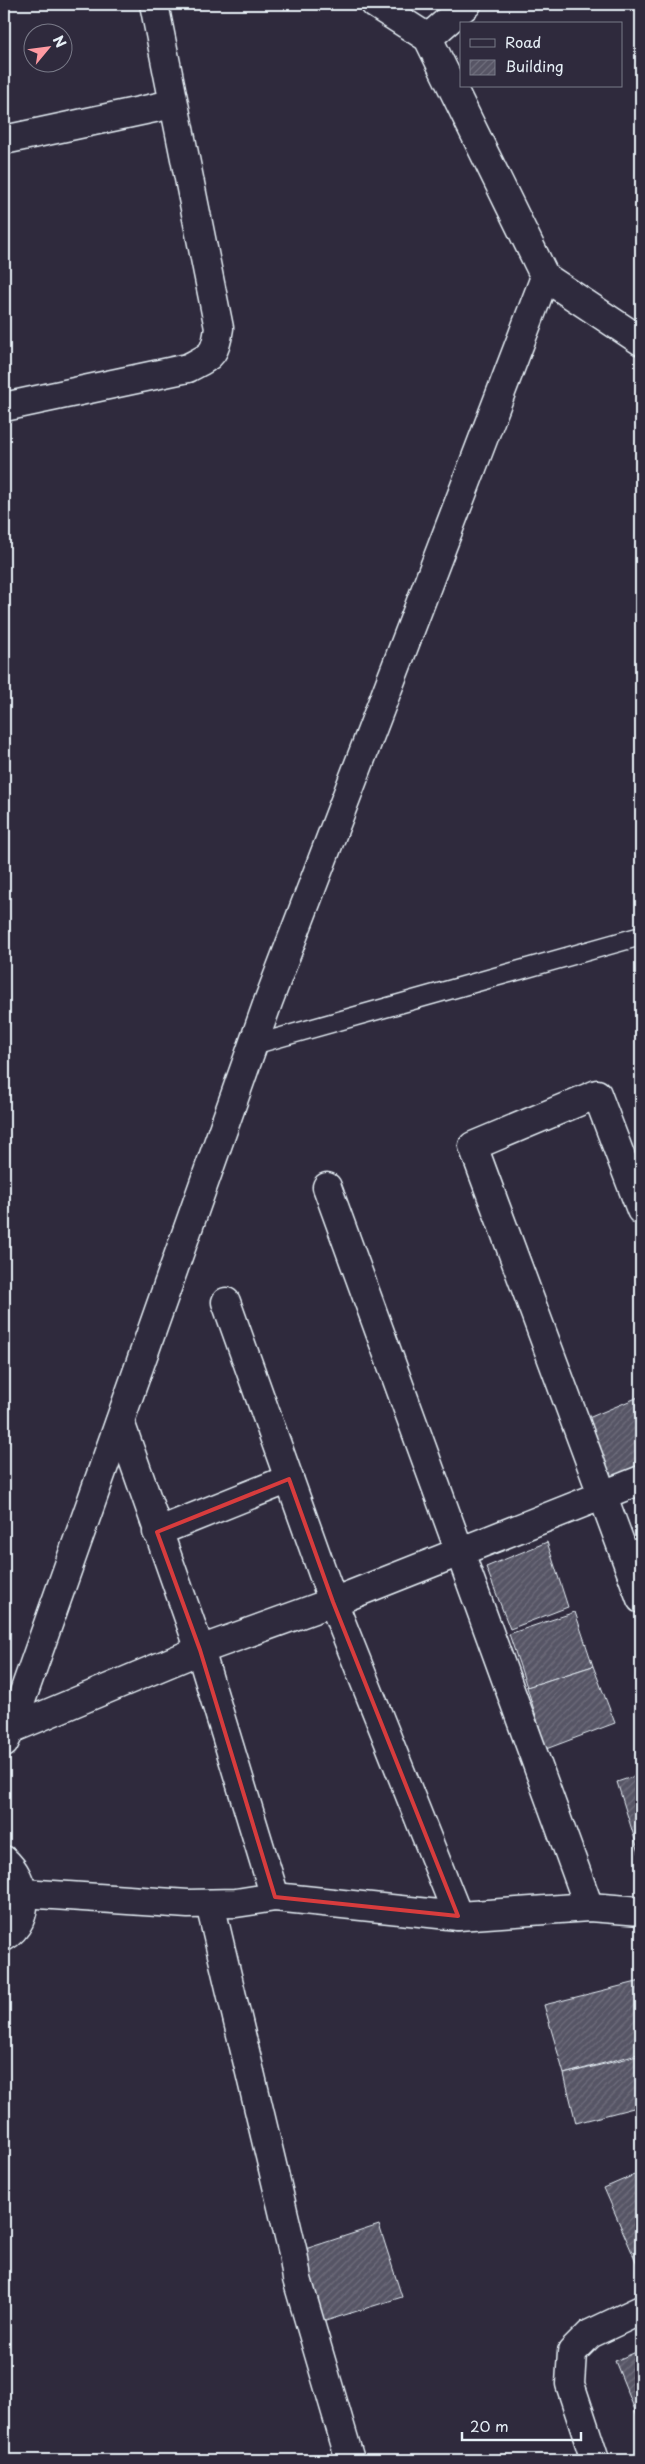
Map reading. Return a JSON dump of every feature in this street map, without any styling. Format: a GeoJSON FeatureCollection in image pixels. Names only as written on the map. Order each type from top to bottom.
{"type":"FeatureCollection","features":[{"type":"Feature","properties":{"kind":"street"},"geometry":{"type":"LineString","coordinates":[[4,407],[188,368],[209,356],[216,348],[219,328],[154,4]]}},
{"type":"Feature","properties":{"kind":"street"},"geometry":{"type":"LineString","coordinates":[[375,4],[428,38],[545,277],[641,341]]}},
{"type":"Feature","properties":{"kind":"street"},"geometry":{"type":"LineString","coordinates":[[428,38],[467,4]]}},
{"type":"Feature","properties":{"kind":"street"},"geometry":{"type":"LineString","coordinates":[[4,140],[173,104]]}},
{"type":"Feature","properties":{"kind":"street"},"geometry":{"type":"LineString","coordinates":[[7,1736],[253,1045],[545,277]]}},
{"type":"Feature","properties":{"kind":"street"},"geometry":{"type":"LineString","coordinates":[[641,1210],[597,1094],[473,1146],[641,1599]]}},
{"type":"Feature","properties":{"kind":"street"},"geometry":{"type":"LineString","coordinates":[[327,1186],[589,1907]]}},
{"type":"Feature","properties":{"kind":"street"},"geometry":{"type":"LineString","coordinates":[[226,1302],[333,1602],[458,1916]]}},
{"type":"Feature","properties":{"kind":"street"},"geometry":{"type":"LineString","coordinates":[[120,1422],[157,1532],[200,1650],[275,1897]]}},
{"type":"Feature","properties":{"kind":"street"},"geometry":{"type":"LineString","coordinates":[[157,1532],[289,1479]]}},
{"type":"Feature","properties":{"kind":"street"},"geometry":{"type":"LineString","coordinates":[[7,1736],[200,1650],[333,1602],[641,1480]]}},
{"type":"Feature","properties":{"kind":"street"},"geometry":{"type":"LineString","coordinates":[[4,1860],[19,1878],[23,1894],[23,1909],[17,1923],[4,1937]]}},
{"type":"Feature","properties":{"kind":"street"},"geometry":{"type":"LineString","coordinates":[[23,1894],[210,1904],[236,1903],[275,1897],[458,1916],[589,1907],[641,1911]]}},
{"type":"Feature","properties":{"kind":"street"},"geometry":{"type":"LineString","coordinates":[[210,1904],[293,2253],[297,2279],[350,2460]]}},
{"type":"Feature","properties":{"kind":"street"},"geometry":{"type":"LineString","coordinates":[[595,2460],[570,2384],[572,2352],[590,2334],[641,2310]]}},
{"type":"Feature","properties":{"kind":"lane"},"geometry":{"type":"LineString","coordinates":[[253,1045],[641,936]]}},
{"type":"Feature","properties":{"kind":"highlighted area"},"geometry":{"type":"Polygon","coordinates":[[[289,1479],[333,1602],[458,1916],[275,1897],[200,1650],[157,1532],[289,1479]]]}},
{"type":"Feature","properties":{"kind":"building"},"geometry":{"type":"Polygon","coordinates":[[[641,1396],[641,1468],[611,1480],[586,1419],[641,1396]]]}},
{"type":"Feature","properties":{"kind":"building"},"geometry":{"type":"Polygon","coordinates":[[[547,1542],[568,1607],[510,1629],[486,1567],[547,1542]]]}},
{"type":"Feature","properties":{"kind":"building"},"geometry":{"type":"Polygon","coordinates":[[[575,1612],[593,1666],[527,1687],[509,1634],[575,1612]]]}},
{"type":"Feature","properties":{"kind":"building"},"geometry":{"type":"Polygon","coordinates":[[[593,1666],[615,1723],[546,1749],[527,1687],[593,1666]]]}},
{"type":"Feature","properties":{"kind":"building"},"geometry":{"type":"Polygon","coordinates":[[[641,1774],[641,1859],[617,1782],[641,1774]]]}},
{"type":"Feature","properties":{"kind":"building"},"geometry":{"type":"Polygon","coordinates":[[[641,1981],[641,2053],[564,2074],[544,2005],[641,1981]]]}},
{"type":"Feature","properties":{"kind":"building"},"geometry":{"type":"Polygon","coordinates":[[[641,2055],[641,2106],[576,2123],[564,2074],[641,2055]]]}},
{"type":"Feature","properties":{"kind":"building"},"geometry":{"type":"Polygon","coordinates":[[[641,2172],[641,2264],[638,2266],[604,2188],[641,2172]]]}},
{"type":"Feature","properties":{"kind":"building"},"geometry":{"type":"Polygon","coordinates":[[[379,2225],[402,2297],[316,2324],[293,2253],[379,2225]]]}},
{"type":"Feature","properties":{"kind":"building"},"geometry":{"type":"Polygon","coordinates":[[[641,2350],[641,2425],[615,2361],[641,2350]]]}}]}
